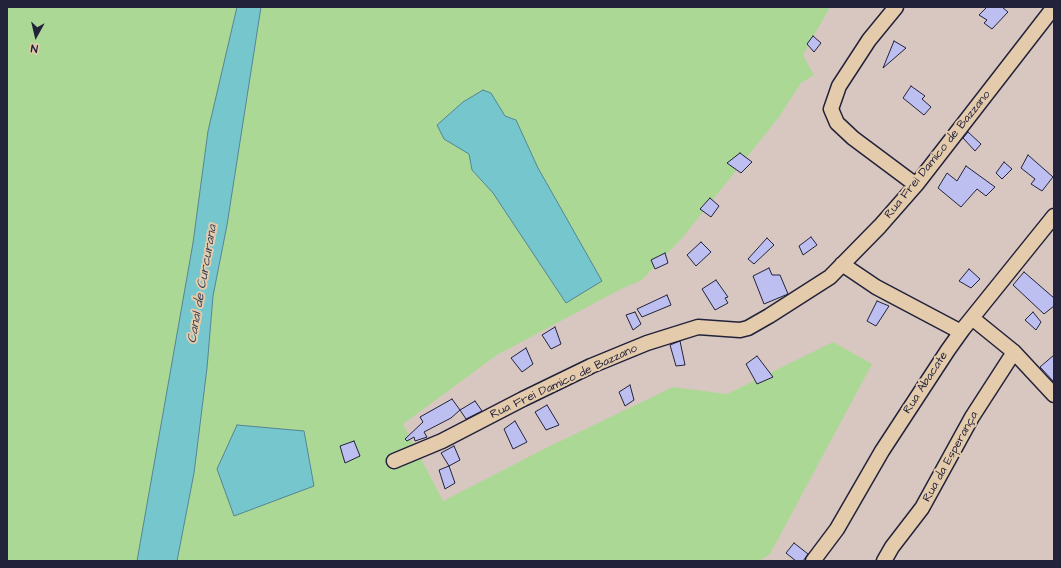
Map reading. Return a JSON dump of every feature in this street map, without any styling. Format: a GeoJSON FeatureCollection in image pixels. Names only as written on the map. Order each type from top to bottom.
{"type":"FeatureCollection","features":[{"type":"Feature","properties":{"kind":"street"},"geometry":{"type":"LineString","coordinates":[[896,7],[870,40],[839,86],[831,110],[837,123],[853,138],[916,186]]}},
{"type":"Feature","properties":{"kind":"street","name":"Rua Frei Damico de Bazzano"},"geometry":{"type":"LineString","coordinates":[[394,461],[442,441],[585,369],[647,343],[698,327],[740,330],[748,328],[770,316],[830,277],[880,226],[916,186],[1054,7]]}},
{"type":"Feature","properties":{"kind":"street","name":"Rua Abacate"},"geometry":{"type":"LineString","coordinates":[[813,561],[837,529],[882,451],[961,332],[1054,216]]}},
{"type":"Feature","properties":{"kind":"street"},"geometry":{"type":"LineString","coordinates":[[842,264],[876,287],[961,332]]}},
{"type":"Feature","properties":{"kind":"street"},"geometry":{"type":"LineString","coordinates":[[972,318],[1014,352],[1054,395]]}},
{"type":"Feature","properties":{"kind":"street","name":"Rua da Esperança"},"geometry":{"type":"LineString","coordinates":[[884,561],[892,547],[922,508],[972,417],[1014,352]]}},
{"type":"Feature","properties":{"kind":"green space"},"geometry":{"type":"Polygon","coordinates":[[[7,7],[237,7],[208,131],[193,243],[137,561],[7,561],[7,7]]]}},
{"type":"Feature","properties":{"kind":"green space"},"geometry":{"type":"Polygon","coordinates":[[[261,7],[830,7],[803,55],[814,75],[801,83],[779,117],[683,237],[642,280],[619,290],[497,355],[403,424],[443,501],[548,447],[673,387],[727,394],[833,342],[872,364],[770,554],[759,561],[177,561],[194,473],[207,368],[213,296],[227,225],[261,7]]]}},
{"type":"Feature","properties":{"kind":"water","name":"Canal de Curcurana"},"geometry":{"type":"Polygon","coordinates":[[[237,7],[261,7],[227,225],[213,296],[207,368],[194,473],[177,561],[137,561],[193,243],[208,131],[237,7]]]}},
{"type":"Feature","properties":{"kind":"water"},"geometry":{"type":"Polygon","coordinates":[[[483,90],[491,93],[505,116],[516,120],[538,168],[602,281],[566,303],[493,193],[472,170],[469,154],[444,139],[437,125],[463,102],[483,90]]]}},
{"type":"Feature","properties":{"kind":"water"},"geometry":{"type":"Polygon","coordinates":[[[237,425],[304,431],[314,486],[234,516],[217,469],[237,425]]]}},
{"type":"Feature","properties":{"kind":"building"},"geometry":{"type":"Polygon","coordinates":[[[987,7],[1002,7],[1008,12],[992,29],[984,23],[987,20],[979,15],[987,7]]]}},
{"type":"Feature","properties":{"kind":"building"},"geometry":{"type":"Polygon","coordinates":[[[813,36],[821,43],[814,52],[807,44],[813,36]]]}},
{"type":"Feature","properties":{"kind":"building"},"geometry":{"type":"Polygon","coordinates":[[[894,41],[906,48],[883,68],[894,41]]]}},
{"type":"Feature","properties":{"kind":"building"},"geometry":{"type":"Polygon","coordinates":[[[911,86],[925,96],[922,99],[931,107],[924,115],[903,98],[911,86]]]}},
{"type":"Feature","properties":{"kind":"building"},"geometry":{"type":"Polygon","coordinates":[[[968,132],[981,144],[975,151],[963,138],[968,132]]]}},
{"type":"Feature","properties":{"kind":"building"},"geometry":{"type":"Polygon","coordinates":[[[740,153],[752,162],[741,173],[727,163],[740,153]]]}},
{"type":"Feature","properties":{"kind":"building"},"geometry":{"type":"Polygon","coordinates":[[[1028,155],[1053,177],[1042,191],[1031,184],[1035,179],[1021,168],[1028,155]]]}},
{"type":"Feature","properties":{"kind":"building"},"geometry":{"type":"Polygon","coordinates":[[[1004,162],[1012,169],[1002,179],[996,173],[1004,162]]]}},
{"type":"Feature","properties":{"kind":"building"},"geometry":{"type":"Polygon","coordinates":[[[966,166],[995,187],[986,196],[977,189],[961,207],[938,188],[947,173],[957,181],[966,166]]]}},
{"type":"Feature","properties":{"kind":"building"},"geometry":{"type":"Polygon","coordinates":[[[710,198],[719,206],[711,217],[700,209],[710,198]]]}},
{"type":"Feature","properties":{"kind":"building"},"geometry":{"type":"Polygon","coordinates":[[[811,237],[817,245],[803,255],[799,246],[811,237]]]}},
{"type":"Feature","properties":{"kind":"building"},"geometry":{"type":"Polygon","coordinates":[[[767,238],[774,245],[754,264],[748,259],[767,238]]]}},
{"type":"Feature","properties":{"kind":"building"},"geometry":{"type":"Polygon","coordinates":[[[701,242],[711,252],[696,266],[687,255],[701,242]]]}},
{"type":"Feature","properties":{"kind":"building"},"geometry":{"type":"Polygon","coordinates":[[[665,253],[668,263],[655,269],[651,260],[665,253]]]}},
{"type":"Feature","properties":{"kind":"building"},"geometry":{"type":"Polygon","coordinates":[[[769,268],[772,275],[780,275],[788,294],[764,304],[753,276],[769,268]]]}},
{"type":"Feature","properties":{"kind":"building"},"geometry":{"type":"Polygon","coordinates":[[[969,269],[980,279],[971,288],[959,281],[969,269]]]}},
{"type":"Feature","properties":{"kind":"building"},"geometry":{"type":"Polygon","coordinates":[[[1024,272],[1054,298],[1054,306],[1044,314],[1013,285],[1024,272]]]}},
{"type":"Feature","properties":{"kind":"building"},"geometry":{"type":"Polygon","coordinates":[[[716,280],[728,297],[725,298],[728,303],[715,310],[702,289],[716,280]]]}},
{"type":"Feature","properties":{"kind":"building"},"geometry":{"type":"Polygon","coordinates":[[[667,295],[671,305],[642,317],[637,309],[667,295]]]}},
{"type":"Feature","properties":{"kind":"building"},"geometry":{"type":"Polygon","coordinates":[[[877,301],[889,306],[876,326],[867,321],[877,301]]]}},
{"type":"Feature","properties":{"kind":"building"},"geometry":{"type":"Polygon","coordinates":[[[635,312],[641,324],[633,330],[626,315],[635,312]]]}},
{"type":"Feature","properties":{"kind":"building"},"geometry":{"type":"Polygon","coordinates":[[[1033,312],[1041,322],[1036,330],[1025,320],[1033,312]]]}},
{"type":"Feature","properties":{"kind":"building"},"geometry":{"type":"Polygon","coordinates":[[[555,327],[561,344],[551,349],[542,335],[555,327]]]}},
{"type":"Feature","properties":{"kind":"building"},"geometry":{"type":"Polygon","coordinates":[[[680,341],[685,365],[676,366],[670,345],[680,341]]]}},
{"type":"Feature","properties":{"kind":"building"},"geometry":{"type":"Polygon","coordinates":[[[526,348],[533,364],[522,372],[511,358],[526,348]]]}},
{"type":"Feature","properties":{"kind":"building"},"geometry":{"type":"Polygon","coordinates":[[[1054,355],[1054,382],[1040,367],[1054,355]]]}},
{"type":"Feature","properties":{"kind":"building"},"geometry":{"type":"Polygon","coordinates":[[[757,356],[773,377],[757,384],[746,364],[757,356]]]}},
{"type":"Feature","properties":{"kind":"building"},"geometry":{"type":"Polygon","coordinates":[[[630,385],[634,400],[625,406],[619,392],[630,385]]]}},
{"type":"Feature","properties":{"kind":"building"},"geometry":{"type":"Polygon","coordinates":[[[452,399],[460,410],[451,418],[424,432],[427,437],[415,441],[414,437],[407,441],[405,439],[423,422],[420,417],[452,399]]]}},
{"type":"Feature","properties":{"kind":"building"},"geometry":{"type":"Polygon","coordinates":[[[475,401],[482,411],[466,419],[460,410],[475,401]]]}},
{"type":"Feature","properties":{"kind":"building"},"geometry":{"type":"Polygon","coordinates":[[[547,405],[559,425],[546,430],[535,412],[547,405]]]}},
{"type":"Feature","properties":{"kind":"building"},"geometry":{"type":"Polygon","coordinates":[[[515,421],[527,442],[513,449],[504,429],[515,421]]]}},
{"type":"Feature","properties":{"kind":"building"},"geometry":{"type":"Polygon","coordinates":[[[354,441],[360,456],[345,463],[340,446],[354,441]]]}},
{"type":"Feature","properties":{"kind":"building"},"geometry":{"type":"Polygon","coordinates":[[[454,446],[460,460],[449,466],[441,453],[454,446]]]}},
{"type":"Feature","properties":{"kind":"building"},"geometry":{"type":"Polygon","coordinates":[[[449,466],[455,483],[445,489],[439,470],[449,466]]]}},
{"type":"Feature","properties":{"kind":"building"},"geometry":{"type":"Polygon","coordinates":[[[794,543],[808,554],[803,561],[796,561],[786,553],[794,543]]]}}]}
